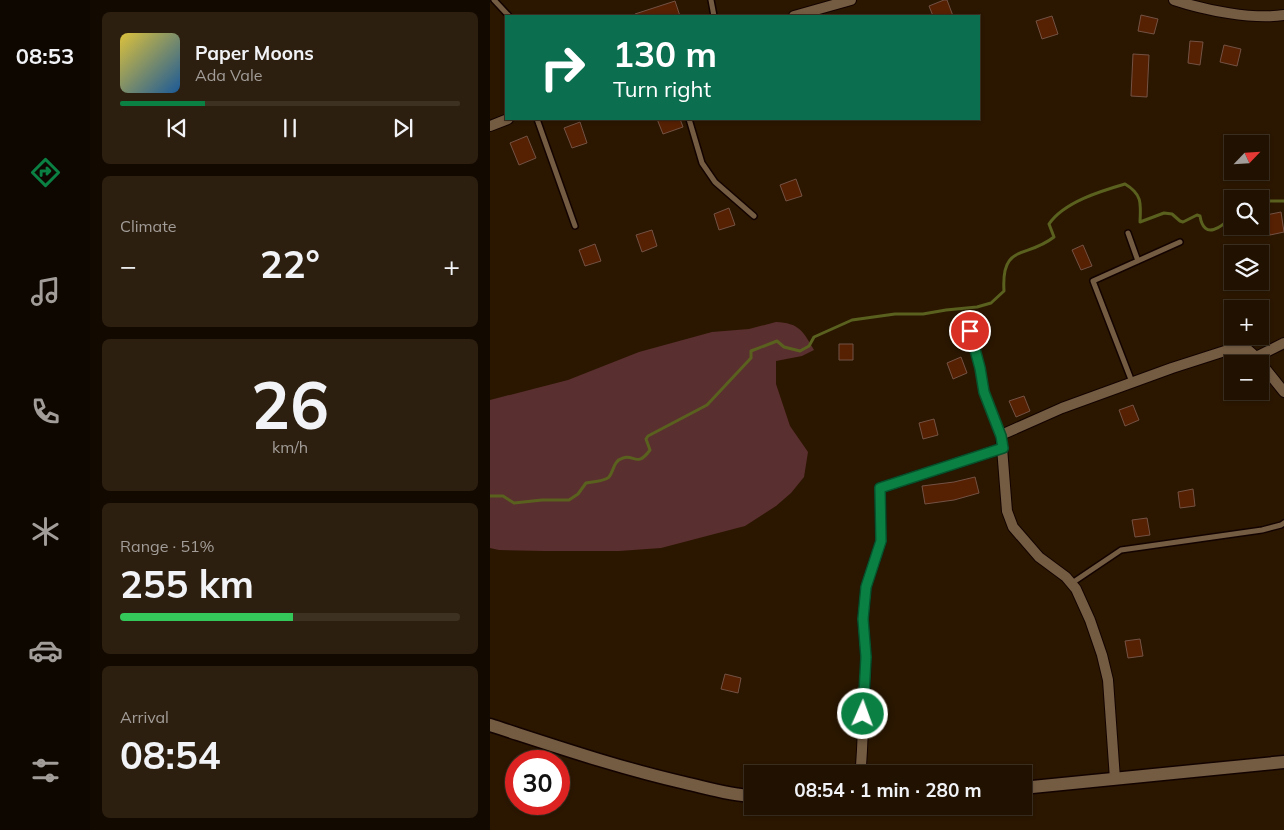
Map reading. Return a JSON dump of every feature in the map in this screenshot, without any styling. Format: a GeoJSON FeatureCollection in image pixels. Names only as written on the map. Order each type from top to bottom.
{"type":"FeatureCollection","features":[{"type":"Feature","properties":{"kind":"street"},"geometry":{"type":"LineString","coordinates":[[798,15],[851,0]]}},
{"type":"Feature","properties":{"kind":"street"},"geometry":{"type":"LineString","coordinates":[[1174,0],[1243,15],[1284,15]]}},
{"type":"Feature","properties":{"kind":"street"},"geometry":{"type":"LineString","coordinates":[[490,126],[505,120]]}},
{"type":"Feature","properties":{"kind":"street"},"geometry":{"type":"LineString","coordinates":[[1260,355],[1284,343]]}},
{"type":"Feature","properties":{"kind":"street"},"geometry":{"type":"LineString","coordinates":[[1115,779],[1108,680],[1102,655],[1090,620],[1076,589],[1066,577],[1039,557],[1013,527],[1007,511],[1001,436],[1062,408],[1228,350],[1247,349],[1254,355]]}},
{"type":"Feature","properties":{"kind":"street"},"geometry":{"type":"LineString","coordinates":[[1269,373],[1284,392]]}},
{"type":"Feature","properties":{"kind":"street"},"geometry":{"type":"LineString","coordinates":[[861,765],[866,657],[863,619],[866,587],[881,541],[880,488],[1003,448]]}},
{"type":"Feature","properties":{"kind":"street"},"geometry":{"type":"LineString","coordinates":[[490,726],[662,778],[744,795]]}},
{"type":"Feature","properties":{"kind":"street"},"geometry":{"type":"LineString","coordinates":[[1032,787],[1284,762]]}},
{"type":"Feature","properties":{"kind":"lane"},"geometry":{"type":"LineString","coordinates":[[494,0],[508,15]]}},
{"type":"Feature","properties":{"kind":"lane"},"geometry":{"type":"LineString","coordinates":[[711,0],[714,15]]}},
{"type":"Feature","properties":{"kind":"lane"},"geometry":{"type":"LineString","coordinates":[[537,120],[575,226]]}},
{"type":"Feature","properties":{"kind":"lane"},"geometry":{"type":"LineString","coordinates":[[690,120],[702,163],[716,182],[754,216]]}},
{"type":"Feature","properties":{"kind":"lane"},"geometry":{"type":"LineString","coordinates":[[1128,233],[1138,261]]}},
{"type":"Feature","properties":{"kind":"lane"},"geometry":{"type":"LineString","coordinates":[[1132,382],[1092,281],[1180,242]]}},
{"type":"Feature","properties":{"kind":"lane"},"geometry":{"type":"LineString","coordinates":[[970,331],[984,392],[1001,436]]}},
{"type":"Feature","properties":{"kind":"lane"},"geometry":{"type":"LineString","coordinates":[[1072,584],[1121,550],[1262,530],[1284,523]]}},
{"type":"Feature","properties":{"kind":"shaded area"},"geometry":{"type":"Polygon","coordinates":[[[776,322],[790,324],[800,329],[814,350],[802,356],[776,361],[776,384],[790,426],[808,452],[804,477],[791,493],[776,506],[745,526],[661,548],[619,551],[545,551],[499,550],[490,548],[490,400],[568,380],[639,352],[712,332],[749,329],[776,322]]]}},
{"type":"Feature","properties":{"kind":"building"},"geometry":{"type":"Polygon","coordinates":[[[947,0],[953,15],[933,15],[929,6],[947,0]]]}},
{"type":"Feature","properties":{"kind":"building"},"geometry":{"type":"Polygon","coordinates":[[[675,1],[680,15],[635,15],[675,1]]]}},
{"type":"Feature","properties":{"kind":"building"},"geometry":{"type":"Polygon","coordinates":[[[1141,15],[1158,19],[1154,34],[1138,31],[1141,15]]]}},
{"type":"Feature","properties":{"kind":"building"},"geometry":{"type":"Polygon","coordinates":[[[1052,16],[1058,34],[1042,39],[1036,21],[1052,16]]]}},
{"type":"Feature","properties":{"kind":"building"},"geometry":{"type":"Polygon","coordinates":[[[1190,41],[1203,42],[1200,65],[1188,63],[1190,41]]]}},
{"type":"Feature","properties":{"kind":"building"},"geometry":{"type":"Polygon","coordinates":[[[1224,45],[1241,49],[1237,66],[1220,62],[1224,45]]]}},
{"type":"Feature","properties":{"kind":"building"},"geometry":{"type":"Polygon","coordinates":[[[1133,54],[1149,55],[1147,97],[1131,96],[1133,54]]]}},
{"type":"Feature","properties":{"kind":"building"},"geometry":{"type":"Polygon","coordinates":[[[657,120],[680,120],[683,127],[663,134],[657,120]]]}},
{"type":"Feature","properties":{"kind":"building"},"geometry":{"type":"Polygon","coordinates":[[[580,122],[587,143],[572,148],[564,128],[580,122]]]}},
{"type":"Feature","properties":{"kind":"building"},"geometry":{"type":"Polygon","coordinates":[[[527,136],[536,158],[519,165],[510,143],[527,136]]]}},
{"type":"Feature","properties":{"kind":"building"},"geometry":{"type":"Polygon","coordinates":[[[796,179],[802,196],[786,201],[780,185],[796,179]]]}},
{"type":"Feature","properties":{"kind":"building"},"geometry":{"type":"Polygon","coordinates":[[[729,208],[735,225],[719,230],[714,214],[729,208]]]}},
{"type":"Feature","properties":{"kind":"building"},"geometry":{"type":"Polygon","coordinates":[[[1281,212],[1284,232],[1270,235],[1269,214],[1281,212]]]}},
{"type":"Feature","properties":{"kind":"building"},"geometry":{"type":"Polygon","coordinates":[[[652,230],[657,246],[642,252],[636,235],[652,230]]]}},
{"type":"Feature","properties":{"kind":"building"},"geometry":{"type":"Polygon","coordinates":[[[595,244],[601,261],[585,266],[579,250],[595,244]]]}},
{"type":"Feature","properties":{"kind":"building"},"geometry":{"type":"Polygon","coordinates":[[[1083,245],[1092,266],[1081,270],[1072,250],[1083,245]]]}},
{"type":"Feature","properties":{"kind":"building"},"geometry":{"type":"Polygon","coordinates":[[[839,344],[853,344],[853,360],[839,360],[839,344]]]}},
{"type":"Feature","properties":{"kind":"building"},"geometry":{"type":"Polygon","coordinates":[[[961,357],[967,373],[953,379],[947,363],[961,357]]]}},
{"type":"Feature","properties":{"kind":"building"},"geometry":{"type":"Polygon","coordinates":[[[1024,396],[1030,411],[1016,417],[1009,401],[1024,396]]]}},
{"type":"Feature","properties":{"kind":"building"},"geometry":{"type":"Polygon","coordinates":[[[1133,405],[1139,420],[1125,426],[1119,410],[1133,405]]]}},
{"type":"Feature","properties":{"kind":"building"},"geometry":{"type":"Polygon","coordinates":[[[934,419],[938,435],[923,439],[919,423],[934,419]]]}},
{"type":"Feature","properties":{"kind":"building"},"geometry":{"type":"Polygon","coordinates":[[[975,477],[979,493],[954,500],[925,504],[922,486],[975,477]]]}},
{"type":"Feature","properties":{"kind":"building"},"geometry":{"type":"Polygon","coordinates":[[[1193,489],[1195,506],[1180,508],[1178,492],[1193,489]]]}},
{"type":"Feature","properties":{"kind":"building"},"geometry":{"type":"Polygon","coordinates":[[[1147,518],[1150,535],[1135,537],[1132,520],[1147,518]]]}},
{"type":"Feature","properties":{"kind":"building"},"geometry":{"type":"Polygon","coordinates":[[[1140,639],[1143,656],[1128,658],[1125,641],[1140,639]]]}},
{"type":"Feature","properties":{"kind":"building"},"geometry":{"type":"Polygon","coordinates":[[[725,674],[741,678],[738,693],[721,689],[725,674]]]}},
{"type":"Feature","properties":{"kind":"waterway"},"geometry":{"type":"LineString","coordinates":[[490,496],[503,496],[514,503],[569,500],[578,494],[586,483],[607,479],[620,459],[627,457],[639,459],[646,455],[650,450],[646,439],[648,436],[707,405],[751,358],[751,351],[777,341],[784,347],[800,351],[809,346],[814,337],[852,320],[895,314],[923,314],[977,307],[991,303],[1004,291],[1004,276],[1011,259],[1017,254],[1044,244],[1054,237],[1049,224],[1056,216],[1064,209],[1094,194],[1125,184],[1135,191],[1139,200],[1140,222],[1164,213],[1172,214],[1183,222],[1197,215],[1200,216],[1202,224],[1209,230],[1214,230],[1224,223]]}},
{"type":"Feature","properties":{"kind":"waterway"},"geometry":{"type":"LineString","coordinates":[[1269,201],[1284,201]]}},
{"type":"Feature","properties":{"kind":"route"},"geometry":{"type":"LineString","coordinates":[[863,714],[866,657],[863,619],[866,587],[881,541],[880,488],[1003,448],[1001,436],[984,392],[970,331]]}}]}
